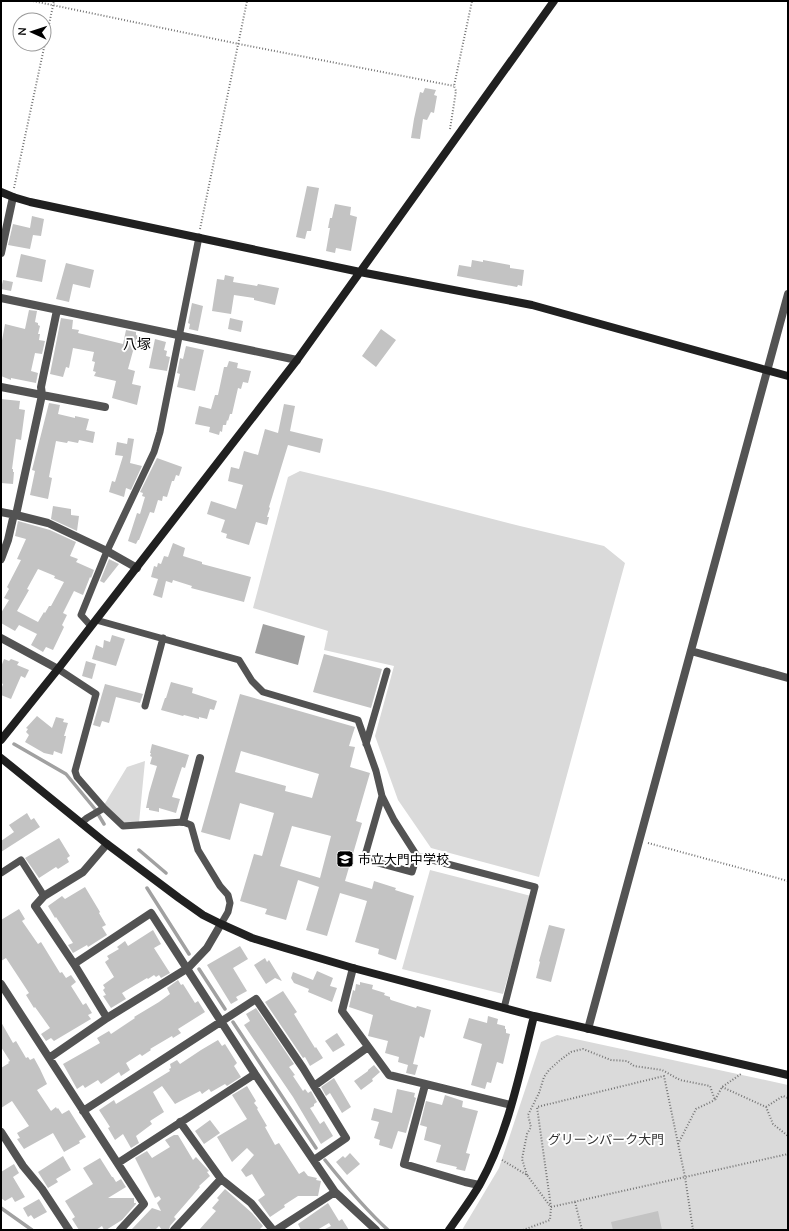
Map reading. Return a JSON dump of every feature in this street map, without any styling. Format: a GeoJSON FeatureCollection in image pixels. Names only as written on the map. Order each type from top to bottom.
{"type":"FeatureCollection","features":[{"type":"Feature","properties":{"kind":"street"},"geometry":{"type":"LineString","coordinates":[[1,740],[137,568],[297,360],[554,1]]}},
{"type":"Feature","properties":{"kind":"street"},"geometry":{"type":"LineString","coordinates":[[1,192],[12,197],[360,272],[532,305],[788,376]]}},
{"type":"Feature","properties":{"kind":"street"},"geometry":{"type":"LineString","coordinates":[[1,253],[12,197]]}},
{"type":"Feature","properties":{"kind":"street"},"geometry":{"type":"LineString","coordinates":[[588,1029],[788,294]]}},
{"type":"Feature","properties":{"kind":"street"},"geometry":{"type":"LineString","coordinates":[[1,298],[297,360]]}},
{"type":"Feature","properties":{"kind":"street"},"geometry":{"type":"LineString","coordinates":[[1,560],[15,514],[42,395],[41,387],[57,310]]}},
{"type":"Feature","properties":{"kind":"street"},"geometry":{"type":"LineString","coordinates":[[1,387],[105,407]]}},
{"type":"Feature","properties":{"kind":"street"},"geometry":{"type":"LineString","coordinates":[[1,512],[15,514],[48,523],[137,568]]}},
{"type":"Feature","properties":{"kind":"street"},"geometry":{"type":"LineString","coordinates":[[1,638],[58,669]]}},
{"type":"Feature","properties":{"kind":"street"},"geometry":{"type":"LineString","coordinates":[[691,651],[788,678]]}},
{"type":"Feature","properties":{"kind":"street"},"geometry":{"type":"LineString","coordinates":[[1,758],[107,844],[179,898],[203,915],[252,938],[353,968],[534,1016],[788,1075]]}},
{"type":"Feature","properties":{"kind":"street"},"geometry":{"type":"LineString","coordinates":[[183,822],[200,758]]}},
{"type":"Feature","properties":{"kind":"street"},"geometry":{"type":"LineString","coordinates":[[107,844],[83,872],[44,896],[35,906],[74,964],[107,1018]]}},
{"type":"Feature","properties":{"kind":"street"},"geometry":{"type":"LineString","coordinates":[[74,964],[152,913],[255,1074],[335,1192],[376,1230]]}},
{"type":"Feature","properties":{"kind":"street"},"geometry":{"type":"LineString","coordinates":[[49,1058],[107,1018],[188,968],[207,948],[221,924]]}},
{"type":"Feature","properties":{"kind":"street"},"geometry":{"type":"LineString","coordinates":[[353,968],[342,1011],[389,1075],[424,1085],[511,1105]]}},
{"type":"Feature","properties":{"kind":"street"},"geometry":{"type":"LineString","coordinates":[[1,984],[144,1204],[120,1230]]}},
{"type":"Feature","properties":{"kind":"street"},"geometry":{"type":"LineString","coordinates":[[83,1111],[256,999],[314,1086],[346,1138],[314,1160]]}},
{"type":"Feature","properties":{"kind":"street"},"geometry":{"type":"LineString","coordinates":[[448,1230],[479,1185],[494,1155],[511,1105],[534,1016]]}},
{"type":"Feature","properties":{"kind":"street"},"geometry":{"type":"LineString","coordinates":[[314,1086],[368,1047]]}},
{"type":"Feature","properties":{"kind":"street"},"geometry":{"type":"LineString","coordinates":[[118,1163],[255,1074]]}},
{"type":"Feature","properties":{"kind":"street"},"geometry":{"type":"LineString","coordinates":[[424,1085],[404,1164],[479,1185]]}},
{"type":"Feature","properties":{"kind":"street"},"geometry":{"type":"LineString","coordinates":[[180,1122],[221,1178],[251,1203],[275,1230],[335,1192]]}},
{"type":"Feature","properties":{"kind":"street"},"geometry":{"type":"LineString","coordinates":[[1,1132],[69,1230]]}},
{"type":"Feature","properties":{"kind":"street"},"geometry":{"type":"LineString","coordinates":[[174,1230],[221,1178]]}},
{"type":"Feature","properties":{"kind":"lane"},"geometry":{"type":"LineString","coordinates":[[199,237],[160,432],[154,452],[107,552],[81,615],[94,623],[163,638],[239,660],[252,681],[263,692],[358,720],[376,771],[382,796],[394,820],[417,856],[535,887],[504,1008]]}},
{"type":"Feature","properties":{"kind":"lane"},"geometry":{"type":"LineString","coordinates":[[145,706],[163,638]]}},
{"type":"Feature","properties":{"kind":"lane"},"geometry":{"type":"LineString","coordinates":[[58,669],[96,694],[75,771],[77,778],[122,826],[183,822],[191,825],[198,850],[220,886],[228,895],[230,903],[228,912],[221,924]]}},
{"type":"Feature","properties":{"kind":"lane"},"geometry":{"type":"LineString","coordinates":[[366,744],[387,671]]}},
{"type":"Feature","properties":{"kind":"lane"},"geometry":{"type":"LineString","coordinates":[[382,796],[364,860],[412,872],[417,856]]}},
{"type":"Feature","properties":{"kind":"lane"},"geometry":{"type":"LineString","coordinates":[[82,823],[87,818],[104,808]]}},
{"type":"Feature","properties":{"kind":"lane"},"geometry":{"type":"LineString","coordinates":[[1,873],[21,860],[44,896]]}},
{"type":"Feature","properties":{"kind":"path"},"geometry":{"type":"LineString","coordinates":[[33,1],[239,44],[454,86]]}},
{"type":"Feature","properties":{"kind":"path"},"geometry":{"type":"LineString","coordinates":[[12,197],[54,1]]}},
{"type":"Feature","properties":{"kind":"path"},"geometry":{"type":"LineString","coordinates":[[199,237],[247,1]]}},
{"type":"Feature","properties":{"kind":"path"},"geometry":{"type":"LineString","coordinates":[[448,149],[456,91],[454,86],[472,1]]}},
{"type":"Feature","properties":{"kind":"path"},"geometry":{"type":"LineString","coordinates":[[639,841],[788,881]]}},
{"type":"Feature","properties":{"kind":"path"},"geometry":{"type":"LineString","coordinates":[[551,1207],[527,1175],[522,1159],[527,1134],[531,1127],[528,1114],[544,1077],[555,1064],[571,1052],[583,1049],[611,1060],[627,1061],[634,1066],[662,1070],[680,1080],[710,1086],[715,1100]]}},
{"type":"Feature","properties":{"kind":"path"},"geometry":{"type":"LineString","coordinates":[[678,1145],[696,1109],[715,1100],[722,1087],[752,1067]]}},
{"type":"Feature","properties":{"kind":"path"},"geometry":{"type":"LineString","coordinates":[[523,1230],[550,1220],[551,1207],[537,1107],[664,1076],[685,1177],[693,1230]]}},
{"type":"Feature","properties":{"kind":"path"},"geometry":{"type":"LineString","coordinates":[[722,1087],[766,1107],[773,1124],[788,1136]]}},
{"type":"Feature","properties":{"kind":"path"},"geometry":{"type":"LineString","coordinates":[[766,1107],[783,1096],[788,1098]]}},
{"type":"Feature","properties":{"kind":"path"},"geometry":{"type":"LineString","coordinates":[[551,1207],[788,1154]]}},
{"type":"Feature","properties":{"kind":"path"},"geometry":{"type":"LineString","coordinates":[[494,1155],[527,1175]]}},
{"type":"Feature","properties":{"kind":"path"},"geometry":{"type":"LineString","coordinates":[[575,1202],[582,1230]]}},
{"type":"Feature","properties":{"kind":"green space"},"geometry":{"type":"Polygon","coordinates":[[[300,471],[604,546],[625,563],[539,877],[431,848],[398,800],[375,736],[394,666],[324,650],[328,631],[253,608],[288,477],[300,471]]]}},
{"type":"Feature","properties":{"kind":"green space"},"geometry":{"type":"Polygon","coordinates":[[[145,761],[139,823],[125,824],[104,805],[127,767],[145,761]]]}},
{"type":"Feature","properties":{"kind":"green space"},"geometry":{"type":"Polygon","coordinates":[[[430,870],[531,896],[503,994],[402,969],[430,870]]]}},
{"type":"Feature","properties":{"kind":"green space","name":"グリーンパーク大門"},"geometry":{"type":"Polygon","coordinates":[[[557,1035],[788,1085],[788,1230],[462,1230],[499,1168],[541,1042],[557,1035]]]}},
{"type":"Feature","properties":{"kind":"shaded area"},"geometry":{"type":"Polygon","coordinates":[[[263,624],[305,636],[298,665],[255,653],[263,624]]]}},
{"type":"Feature","properties":{"kind":"building"},"geometry":{"type":"Polygon","coordinates":[[[425,88],[436,90],[434,95],[437,96],[434,113],[431,112],[427,120],[423,119],[420,139],[411,138],[420,92],[423,93],[425,88]]]}},
{"type":"Feature","properties":{"kind":"building"},"geometry":{"type":"Polygon","coordinates":[[[307,186],[319,188],[311,231],[307,231],[305,239],[296,237],[307,186]]]}},
{"type":"Feature","properties":{"kind":"building"},"geometry":{"type":"Polygon","coordinates":[[[335,204],[351,207],[350,215],[357,217],[351,251],[336,248],[335,253],[326,251],[330,228],[328,228],[335,204]]]}},
{"type":"Feature","properties":{"kind":"building"},"geometry":{"type":"Polygon","coordinates":[[[32,216],[44,219],[41,236],[33,235],[30,249],[8,245],[13,224],[30,228],[32,216]]]}},
{"type":"Feature","properties":{"kind":"building"},"geometry":{"type":"Polygon","coordinates":[[[21,254],[46,260],[42,282],[16,277],[21,254]]]}},
{"type":"Feature","properties":{"kind":"building"},"geometry":{"type":"Polygon","coordinates":[[[472,260],[483,262],[483,260],[510,265],[510,268],[524,270],[522,286],[518,285],[517,287],[457,276],[459,265],[471,267],[472,260]]]}},
{"type":"Feature","properties":{"kind":"building"},"geometry":{"type":"Polygon","coordinates":[[[66,263],[94,270],[90,288],[73,284],[69,302],[56,299],[66,263]]]}},
{"type":"Feature","properties":{"kind":"building"},"geometry":{"type":"Polygon","coordinates":[[[225,275],[234,277],[233,282],[257,286],[258,284],[279,288],[275,305],[254,300],[254,298],[234,295],[231,314],[212,311],[217,279],[224,280],[225,275]]]}},
{"type":"Feature","properties":{"kind":"building"},"geometry":{"type":"Polygon","coordinates":[[[3,280],[13,282],[11,291],[1,289],[3,280]]]}},
{"type":"Feature","properties":{"kind":"building"},"geometry":{"type":"Polygon","coordinates":[[[192,303],[203,306],[198,331],[189,329],[190,324],[188,323],[192,303]]]}},
{"type":"Feature","properties":{"kind":"building"},"geometry":{"type":"Polygon","coordinates":[[[29,310],[37,311],[35,322],[40,326],[38,334],[40,334],[39,340],[45,341],[42,354],[35,353],[31,371],[38,373],[36,383],[11,378],[11,380],[1,376],[1,346],[5,324],[25,329],[29,310]]]}},
{"type":"Feature","properties":{"kind":"building"},"geometry":{"type":"Polygon","coordinates":[[[61,318],[73,320],[72,329],[79,330],[78,333],[123,344],[126,330],[136,332],[136,335],[138,336],[135,351],[133,351],[128,369],[135,371],[132,384],[141,386],[137,405],[112,398],[116,381],[94,376],[96,372],[93,371],[95,362],[92,361],[94,352],[73,348],[69,368],[66,367],[63,377],[50,374],[61,318]]]}},
{"type":"Feature","properties":{"kind":"building"},"geometry":{"type":"Polygon","coordinates":[[[230,318],[243,321],[241,332],[228,329],[230,318]]]}},
{"type":"Feature","properties":{"kind":"building"},"geometry":{"type":"Polygon","coordinates":[[[381,329],[396,340],[376,367],[362,356],[381,329]]]}},
{"type":"Feature","properties":{"kind":"building"},"geometry":{"type":"Polygon","coordinates":[[[155,339],[166,342],[164,350],[167,351],[166,356],[170,357],[167,371],[149,368],[155,339]]]}},
{"type":"Feature","properties":{"kind":"building"},"geometry":{"type":"Polygon","coordinates":[[[186,346],[204,350],[195,391],[177,387],[180,374],[177,373],[180,358],[183,359],[186,346]]]}},
{"type":"Feature","properties":{"kind":"building"},"geometry":{"type":"Polygon","coordinates":[[[229,361],[238,363],[237,368],[251,371],[248,383],[243,382],[241,389],[238,388],[232,414],[230,414],[226,425],[223,425],[222,432],[220,431],[219,435],[209,432],[210,427],[195,424],[199,406],[211,409],[215,395],[218,395],[224,367],[227,367],[229,361]]]}},
{"type":"Feature","properties":{"kind":"building"},"geometry":{"type":"Polygon","coordinates":[[[1,399],[20,401],[19,409],[25,410],[21,440],[16,439],[12,469],[14,472],[13,484],[1,483],[1,399]]]}},
{"type":"Feature","properties":{"kind":"building"},"geometry":{"type":"Polygon","coordinates":[[[49,403],[60,405],[58,414],[75,418],[75,416],[89,419],[86,430],[95,432],[93,443],[79,440],[78,443],[56,441],[49,477],[52,478],[48,499],[30,495],[35,471],[32,470],[49,403]]]}},
{"type":"Feature","properties":{"kind":"building"},"geometry":{"type":"Polygon","coordinates":[[[284,404],[295,406],[290,431],[323,439],[320,453],[288,445],[269,507],[267,525],[256,522],[249,545],[226,538],[227,534],[221,532],[225,520],[207,514],[211,501],[236,509],[243,485],[228,481],[231,467],[239,469],[244,451],[258,455],[265,429],[278,433],[284,404]]]}},
{"type":"Feature","properties":{"kind":"building"},"geometry":{"type":"Polygon","coordinates":[[[128,438],[134,439],[130,463],[142,466],[131,490],[126,488],[124,497],[109,492],[112,481],[115,482],[123,456],[115,455],[117,442],[127,444],[128,438]]]}},
{"type":"Feature","properties":{"kind":"building"},"geometry":{"type":"Polygon","coordinates":[[[157,458],[182,467],[179,476],[176,475],[174,481],[172,481],[167,497],[163,496],[162,501],[158,500],[154,513],[150,512],[136,544],[128,541],[137,513],[140,514],[145,497],[142,496],[143,493],[140,492],[157,458]]]}},
{"type":"Feature","properties":{"kind":"building"},"geometry":{"type":"Polygon","coordinates":[[[53,506],[71,509],[71,515],[79,516],[77,531],[51,519],[53,506]]]}},
{"type":"Feature","properties":{"kind":"building"},"geometry":{"type":"Polygon","coordinates":[[[18,521],[50,530],[76,542],[70,556],[78,559],[76,562],[94,570],[83,595],[74,591],[63,613],[67,615],[62,625],[64,627],[53,650],[46,647],[43,652],[31,645],[37,634],[19,625],[15,631],[1,623],[1,613],[9,600],[4,598],[9,589],[7,587],[21,560],[17,559],[26,539],[15,536],[18,521]],[[38,569],[27,589],[29,590],[17,611],[38,622],[44,612],[45,613],[49,606],[51,606],[64,582],[54,578],[55,576],[38,569]]]}},
{"type":"Feature","properties":{"kind":"building"},"geometry":{"type":"Polygon","coordinates":[[[173,543],[185,548],[183,556],[202,562],[202,564],[251,577],[244,602],[191,588],[192,586],[173,580],[172,583],[166,581],[162,598],[153,595],[158,579],[151,577],[154,566],[157,567],[158,563],[161,564],[164,556],[168,557],[173,543]]]}},
{"type":"Feature","properties":{"kind":"building"},"geometry":{"type":"Polygon","coordinates":[[[109,559],[119,564],[104,583],[100,581],[109,559]]]}},
{"type":"Feature","properties":{"kind":"building"},"geometry":{"type":"Polygon","coordinates":[[[112,635],[125,639],[116,666],[92,659],[96,645],[103,648],[104,640],[110,642],[112,635]]]}},
{"type":"Feature","properties":{"kind":"building"},"geometry":{"type":"Polygon","coordinates":[[[324,654],[382,669],[371,708],[313,692],[324,654]]]}},
{"type":"Feature","properties":{"kind":"building"},"geometry":{"type":"Polygon","coordinates":[[[4,659],[9,661],[11,659],[19,662],[17,665],[29,670],[25,678],[21,676],[11,699],[1,695],[3,684],[1,683],[1,667],[4,659]]]}},
{"type":"Feature","properties":{"kind":"building"},"geometry":{"type":"Polygon","coordinates":[[[86,661],[96,664],[92,679],[82,676],[86,661]]]}},
{"type":"Feature","properties":{"kind":"building"},"geometry":{"type":"Polygon","coordinates":[[[171,682],[193,688],[192,693],[217,701],[214,710],[210,709],[207,719],[183,716],[161,710],[171,682]]]}},
{"type":"Feature","properties":{"kind":"building"},"geometry":{"type":"Polygon","coordinates":[[[105,684],[143,694],[140,703],[116,697],[109,723],[102,721],[100,727],[93,725],[105,684]]]}},
{"type":"Feature","properties":{"kind":"building"},"geometry":{"type":"Polygon","coordinates":[[[240,694],[355,727],[349,746],[355,747],[350,767],[370,773],[356,821],[362,823],[345,881],[372,889],[374,881],[414,896],[396,960],[378,954],[379,949],[355,942],[367,901],[340,893],[327,936],[306,930],[319,887],[298,880],[286,920],[265,914],[267,909],[240,901],[254,854],[262,856],[274,813],[240,803],[230,840],[201,832],[240,694]],[[241,751],[235,772],[286,786],[285,791],[312,798],[319,774],[241,751]],[[292,826],[280,866],[320,878],[331,836],[292,826]]]}},
{"type":"Feature","properties":{"kind":"building"},"geometry":{"type":"Polygon","coordinates":[[[37,716],[52,728],[56,717],[64,719],[63,722],[68,723],[64,736],[66,736],[62,754],[54,751],[53,755],[44,753],[25,742],[29,735],[26,732],[28,729],[26,728],[37,716]]]}},
{"type":"Feature","properties":{"kind":"building"},"geometry":{"type":"Polygon","coordinates":[[[152,744],[189,755],[185,768],[182,767],[172,797],[180,799],[176,813],[159,808],[159,812],[146,808],[157,766],[150,764],[152,757],[150,756],[150,753],[152,744]]]}},
{"type":"Feature","properties":{"kind":"building"},"geometry":{"type":"Polygon","coordinates":[[[27,813],[31,820],[34,818],[40,827],[1,852],[1,841],[14,832],[9,825],[27,813]]]}},
{"type":"Feature","properties":{"kind":"building"},"geometry":{"type":"Polygon","coordinates":[[[59,838],[70,856],[67,858],[69,862],[58,869],[56,867],[39,878],[25,858],[59,838]]]}},
{"type":"Feature","properties":{"kind":"building"},"geometry":{"type":"Polygon","coordinates":[[[85,887],[106,925],[102,927],[107,935],[88,947],[87,945],[73,953],[68,945],[73,943],[48,906],[62,896],[65,899],[85,887]]]}},
{"type":"Feature","properties":{"kind":"building"},"geometry":{"type":"Polygon","coordinates":[[[19,909],[25,919],[22,921],[38,944],[41,942],[60,973],[62,972],[66,978],[71,975],[76,982],[71,986],[83,1005],[86,1003],[92,1013],[88,1015],[91,1019],[54,1041],[51,1038],[46,1041],[41,1034],[50,1028],[35,1007],[34,1008],[26,995],[29,993],[6,958],[1,961],[1,920],[19,909]]]}},
{"type":"Feature","properties":{"kind":"building"},"geometry":{"type":"Polygon","coordinates":[[[549,925],[565,929],[551,982],[536,978],[549,925]]]}},
{"type":"Feature","properties":{"kind":"building"},"geometry":{"type":"Polygon","coordinates":[[[153,930],[161,944],[154,948],[170,973],[161,978],[159,975],[156,977],[154,975],[148,979],[147,978],[122,993],[126,999],[111,1008],[103,996],[106,995],[103,990],[105,988],[103,985],[114,977],[105,962],[109,959],[107,956],[119,949],[117,947],[125,941],[128,946],[153,930]]]}},
{"type":"Feature","properties":{"kind":"building"},"geometry":{"type":"Polygon","coordinates":[[[240,946],[248,959],[233,968],[247,991],[236,997],[238,1000],[231,1004],[207,965],[240,946]]]}},
{"type":"Feature","properties":{"kind":"building"},"geometry":{"type":"Polygon","coordinates":[[[265,958],[267,962],[269,960],[282,981],[275,978],[266,984],[254,965],[265,958]]]}},
{"type":"Feature","properties":{"kind":"building"},"geometry":{"type":"Polygon","coordinates":[[[317,971],[333,978],[330,986],[337,988],[332,1002],[308,992],[309,989],[294,983],[291,978],[293,972],[313,980],[317,971]]]}},
{"type":"Feature","properties":{"kind":"building"},"geometry":{"type":"Polygon","coordinates":[[[178,980],[181,985],[183,984],[195,1003],[198,1001],[205,1012],[178,1029],[181,1033],[173,1038],[172,1036],[150,1049],[151,1050],[142,1056],[140,1054],[126,1063],[130,1070],[121,1076],[119,1072],[101,1084],[98,1080],[85,1088],[83,1085],[77,1089],[63,1064],[100,1043],[97,1038],[109,1031],[111,1034],[170,994],[167,988],[178,980]]]}},
{"type":"Feature","properties":{"kind":"building"},"geometry":{"type":"Polygon","coordinates":[[[360,982],[373,985],[372,989],[385,993],[384,995],[390,997],[391,1000],[416,1008],[417,1006],[431,1010],[424,1038],[420,1036],[413,1064],[418,1065],[415,1075],[406,1073],[408,1065],[398,1062],[399,1057],[385,1053],[388,1041],[368,1036],[373,1015],[349,1007],[353,990],[355,991],[356,984],[360,985],[360,982]]]}},
{"type":"Feature","properties":{"kind":"building"},"geometry":{"type":"Polygon","coordinates":[[[283,991],[297,1012],[294,1014],[323,1058],[310,1066],[265,1002],[283,991]]]}},
{"type":"Feature","properties":{"kind":"building"},"geometry":{"type":"Polygon","coordinates":[[[256,1008],[294,1064],[289,1067],[295,1075],[293,1076],[303,1091],[305,1089],[308,1093],[311,1091],[317,1102],[310,1108],[320,1124],[324,1121],[333,1136],[321,1144],[293,1097],[244,1025],[250,1021],[246,1014],[256,1008]]]}},
{"type":"Feature","properties":{"kind":"building"},"geometry":{"type":"Polygon","coordinates":[[[488,1016],[498,1019],[497,1024],[505,1026],[506,1033],[510,1034],[503,1064],[497,1062],[491,1083],[487,1082],[485,1089],[471,1085],[482,1044],[463,1038],[469,1018],[487,1023],[488,1016]]]}},
{"type":"Feature","properties":{"kind":"building"},"geometry":{"type":"Polygon","coordinates":[[[1,1022],[13,1043],[16,1041],[26,1058],[28,1057],[30,1060],[34,1058],[47,1084],[37,1090],[51,1111],[56,1107],[62,1114],[69,1110],[86,1137],[79,1141],[80,1143],[64,1152],[53,1133],[24,1149],[17,1139],[20,1138],[17,1133],[29,1126],[12,1101],[1,1108],[1,1068],[10,1061],[1,1047],[1,1022]]]}},
{"type":"Feature","properties":{"kind":"building"},"geometry":{"type":"Polygon","coordinates":[[[337,1033],[345,1045],[333,1052],[325,1041],[337,1033]]]}},
{"type":"Feature","properties":{"kind":"building"},"geometry":{"type":"Polygon","coordinates":[[[218,1040],[222,1046],[225,1044],[237,1063],[234,1066],[241,1077],[227,1086],[225,1084],[211,1092],[209,1089],[202,1094],[200,1091],[175,1104],[162,1086],[153,1092],[164,1112],[150,1121],[152,1124],[136,1136],[139,1143],[131,1148],[123,1134],[115,1140],[108,1128],[110,1127],[99,1110],[114,1100],[116,1104],[170,1071],[170,1064],[177,1060],[180,1064],[218,1040]]]}},
{"type":"Feature","properties":{"kind":"building"},"geometry":{"type":"Polygon","coordinates":[[[374,1065],[380,1072],[372,1079],[373,1081],[361,1090],[354,1081],[374,1065]]]}},
{"type":"Feature","properties":{"kind":"building"},"geometry":{"type":"Polygon","coordinates":[[[334,1078],[351,1107],[342,1113],[330,1093],[326,1096],[321,1087],[334,1078]]]}},
{"type":"Feature","properties":{"kind":"building"},"geometry":{"type":"Polygon","coordinates":[[[247,1086],[256,1101],[254,1103],[267,1126],[265,1127],[275,1145],[279,1143],[299,1174],[304,1171],[308,1176],[317,1178],[316,1180],[321,1181],[318,1196],[298,1196],[270,1217],[258,1200],[265,1195],[252,1174],[246,1177],[241,1170],[254,1155],[247,1148],[232,1162],[217,1137],[247,1119],[232,1095],[247,1086]]]}},
{"type":"Feature","properties":{"kind":"building"},"geometry":{"type":"Polygon","coordinates":[[[397,1089],[415,1093],[414,1097],[416,1098],[406,1133],[398,1131],[392,1149],[379,1145],[380,1140],[374,1138],[379,1122],[371,1120],[374,1108],[392,1113],[397,1089]]]}},
{"type":"Feature","properties":{"kind":"building"},"geometry":{"type":"Polygon","coordinates":[[[445,1095],[463,1101],[462,1107],[478,1111],[466,1153],[470,1154],[465,1171],[456,1169],[457,1167],[436,1162],[441,1145],[424,1140],[427,1127],[420,1125],[426,1101],[442,1105],[445,1095]]]}},
{"type":"Feature","properties":{"kind":"building"},"geometry":{"type":"Polygon","coordinates":[[[210,1120],[220,1133],[204,1144],[195,1131],[210,1120]]]}},
{"type":"Feature","properties":{"kind":"building"},"geometry":{"type":"Polygon","coordinates":[[[174,1135],[178,1135],[193,1160],[196,1157],[209,1171],[207,1172],[210,1176],[199,1186],[200,1187],[174,1217],[176,1219],[170,1226],[169,1230],[162,1230],[159,1226],[155,1230],[131,1230],[152,1208],[161,1211],[157,1203],[161,1199],[159,1196],[155,1198],[135,1158],[147,1151],[152,1158],[170,1147],[165,1140],[174,1135]]]}},
{"type":"Feature","properties":{"kind":"building"},"geometry":{"type":"Polygon","coordinates":[[[350,1153],[360,1164],[347,1175],[336,1162],[343,1156],[345,1158],[350,1153]]]}},
{"type":"Feature","properties":{"kind":"building"},"geometry":{"type":"Polygon","coordinates":[[[63,1156],[71,1170],[56,1179],[58,1182],[48,1188],[38,1172],[63,1156]]]}},
{"type":"Feature","properties":{"kind":"building"},"geometry":{"type":"Polygon","coordinates":[[[100,1158],[116,1182],[121,1179],[126,1187],[108,1198],[134,1198],[134,1203],[136,1204],[122,1220],[106,1230],[104,1230],[102,1226],[96,1230],[79,1230],[72,1219],[75,1217],[65,1201],[93,1184],[83,1168],[100,1158]]]}},
{"type":"Feature","properties":{"kind":"building"},"geometry":{"type":"Polygon","coordinates":[[[14,1164],[19,1173],[13,1177],[25,1197],[15,1202],[12,1197],[5,1201],[1,1198],[1,1172],[14,1164]]]}},
{"type":"Feature","properties":{"kind":"building"},"geometry":{"type":"Polygon","coordinates":[[[225,1189],[252,1213],[263,1226],[259,1230],[199,1230],[216,1211],[212,1208],[219,1200],[217,1198],[225,1189]]]}},
{"type":"Feature","properties":{"kind":"building"},"geometry":{"type":"Polygon","coordinates":[[[39,1199],[47,1212],[34,1219],[31,1215],[28,1217],[23,1208],[39,1199]]]}},
{"type":"Feature","properties":{"kind":"building"},"geometry":{"type":"Polygon","coordinates":[[[328,1203],[339,1221],[342,1219],[349,1230],[323,1230],[331,1226],[329,1223],[317,1230],[301,1230],[298,1224],[328,1203]]]}},
{"type":"Feature","properties":{"kind":"building"},"geometry":{"type":"Polygon","coordinates":[[[658,1211],[662,1230],[613,1230],[611,1222],[658,1211]]]}},
{"type":"Feature","properties":{"kind":"waterway"},"geometry":{"type":"LineString","coordinates":[[14,744],[66,774],[95,809],[104,824]]}},
{"type":"Feature","properties":{"kind":"waterway"},"geometry":{"type":"LineString","coordinates":[[139,850],[166,873]]}},
{"type":"Feature","properties":{"kind":"waterway"},"geometry":{"type":"LineString","coordinates":[[147,888],[189,954]]}},
{"type":"Feature","properties":{"kind":"waterway"},"geometry":{"type":"LineString","coordinates":[[199,969],[225,1009]]}},
{"type":"Feature","properties":{"kind":"waterway"},"geometry":{"type":"LineString","coordinates":[[233,1022],[316,1148]]}},
{"type":"Feature","properties":{"kind":"waterway"},"geometry":{"type":"LineString","coordinates":[[325,1160],[371,1214],[388,1230]]}},
{"type":"Feature","properties":{"kind":"waterway"},"geometry":{"type":"LineString","coordinates":[[1,1208],[32,1230]]}},
{"type":"Feature","properties":{"kind":"place","name":"市立大門中学校"},"geometry":{"type":"Point","coordinates":[345,859]}},
{"type":"Feature","properties":{"kind":"district","name":"八塚"},"geometry":{"type":"Point","coordinates":[137,344]}}]}
